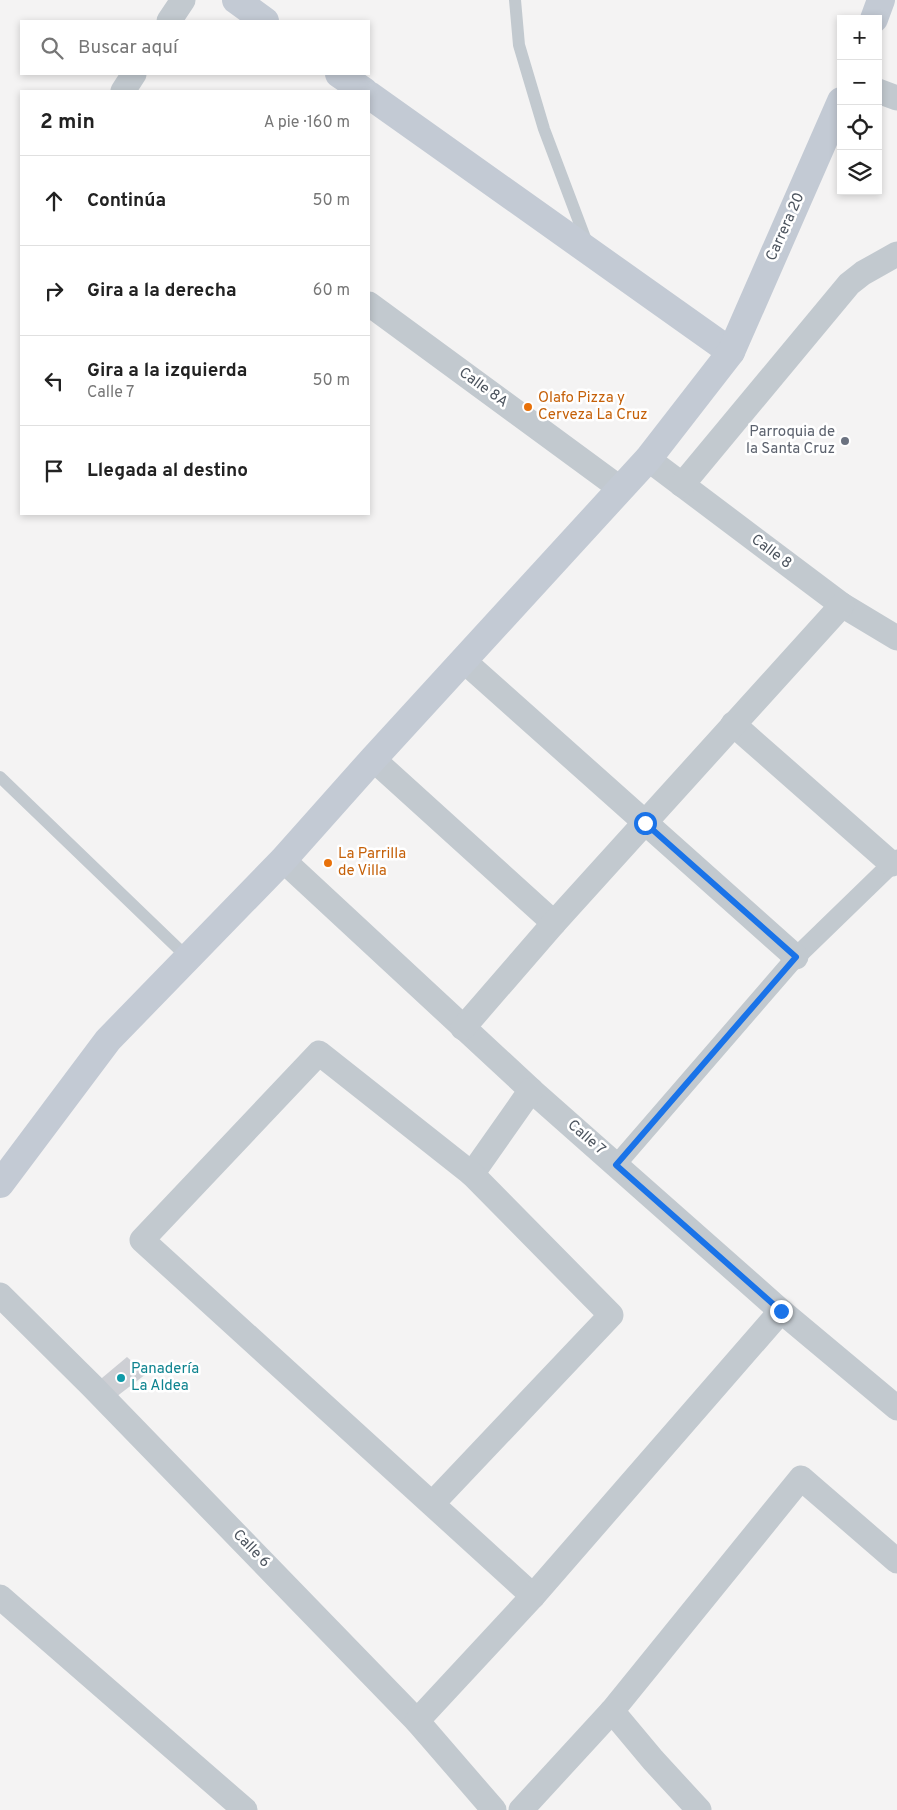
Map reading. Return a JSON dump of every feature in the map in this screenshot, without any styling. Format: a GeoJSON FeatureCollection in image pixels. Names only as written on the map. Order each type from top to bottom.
{"type":"FeatureCollection","features":[{"type":"Feature","properties":{"kind":"main road"},"geometry":{"type":"LineString","coordinates":[[236,0],[265,20]]}},
{"type":"Feature","properties":{"kind":"main road"},"geometry":{"type":"LineString","coordinates":[[875,15],[881,0]]}},
{"type":"Feature","properties":{"kind":"main road"},"geometry":{"type":"LineString","coordinates":[[340,75],[363,90]]}},
{"type":"Feature","properties":{"kind":"main road"},"geometry":{"type":"LineString","coordinates":[[370,96],[731,352]]}},
{"type":"Feature","properties":{"kind":"main road","name":"Carrera 20"},"geometry":{"type":"LineString","coordinates":[[0,1184],[108,1040],[282,860],[648,459],[731,352],[839,105]]}},
{"type":"Feature","properties":{"kind":"street"},"geometry":{"type":"LineString","coordinates":[[170,20],[183,0]]}},
{"type":"Feature","properties":{"kind":"street"},"geometry":{"type":"LineString","coordinates":[[124,90],[133,75]]}},
{"type":"Feature","properties":{"kind":"street"},"geometry":{"type":"LineString","coordinates":[[882,92],[897,98]]}},
{"type":"Feature","properties":{"kind":"street"},"geometry":{"type":"LineString","coordinates":[[682,485],[849,284],[863,272],[897,254]]}},
{"type":"Feature","properties":{"kind":"street","name":"Calle 8A"},"geometry":{"type":"LineString","coordinates":[[370,305],[620,489]]}},
{"type":"Feature","properties":{"kind":"street","name":"Calle 8"},"geometry":{"type":"LineString","coordinates":[[648,459],[842,605],[897,638]]}},
{"type":"Feature","properties":{"kind":"street"},"geometry":{"type":"LineString","coordinates":[[463,1028],[554,923],[842,605]]}},
{"type":"Feature","properties":{"kind":"street"},"geometry":{"type":"LineString","coordinates":[[464,661],[796,957]]}},
{"type":"Feature","properties":{"kind":"street"},"geometry":{"type":"LineString","coordinates":[[616,1165],[796,957],[894,861],[733,724]]}},
{"type":"Feature","properties":{"kind":"street"},"geometry":{"type":"LineString","coordinates":[[373,759],[554,923]]}},
{"type":"Feature","properties":{"kind":"street","name":"Calle 7"},"geometry":{"type":"LineString","coordinates":[[282,860],[531,1090],[781,1311],[897,1408]]}},
{"type":"Feature","properties":{"kind":"street"},"geometry":{"type":"LineString","coordinates":[[432,1504],[611,1315],[472,1174],[320,1053],[142,1240],[533,1596]]}},
{"type":"Feature","properties":{"kind":"street"},"geometry":{"type":"LineString","coordinates":[[472,1174],[531,1090]]}},
{"type":"Feature","properties":{"kind":"street","name":"Calle 6"},"geometry":{"type":"LineString","coordinates":[[0,1295],[92,1386],[417,1721],[494,1810]]}},
{"type":"Feature","properties":{"kind":"street"},"geometry":{"type":"LineString","coordinates":[[417,1721],[533,1596],[781,1311]]}},
{"type":"Feature","properties":{"kind":"street"},"geometry":{"type":"LineString","coordinates":[[521,1810],[612,1711],[801,1478],[897,1561]]}},
{"type":"Feature","properties":{"kind":"street"},"geometry":{"type":"LineString","coordinates":[[0,1597],[245,1810]]}},
{"type":"Feature","properties":{"kind":"street"},"geometry":{"type":"LineString","coordinates":[[612,1711],[653,1760],[699,1810]]}},
{"type":"Feature","properties":{"kind":"lane"},"geometry":{"type":"LineString","coordinates":[[515,0],[519,44],[544,129],[591,254]]}},
{"type":"Feature","properties":{"kind":"lane"},"geometry":{"type":"LineString","coordinates":[[0,777],[188,958]]}},
{"type":"Feature","properties":{"kind":"building","name":"Panadería La Aldea"},"geometry":{"type":"Polygon","coordinates":[[[127,1357],[146,1374],[116,1397],[96,1383],[127,1357]]]}},
{"type":"Feature","properties":{"kind":"place","name":"Olafo Pizza y Cerveza La Cruz"},"geometry":{"type":"Point","coordinates":[528,407]}},
{"type":"Feature","properties":{"kind":"place","name":"Parroquia de la Santa Cruz"},"geometry":{"type":"Point","coordinates":[845,441]}},
{"type":"Feature","properties":{"kind":"place","name":"La Parrilla de Villa"},"geometry":{"type":"Point","coordinates":[328,863]}},
{"type":"Feature","properties":{"kind":"place","name":"Panadería La Aldea"},"geometry":{"type":"Point","coordinates":[121,1378]}},
{"type":"Feature","properties":{"kind":"route"},"geometry":{"type":"LineString","coordinates":[[645,823],[796,957],[616,1165],[781,1311]]}}]}
